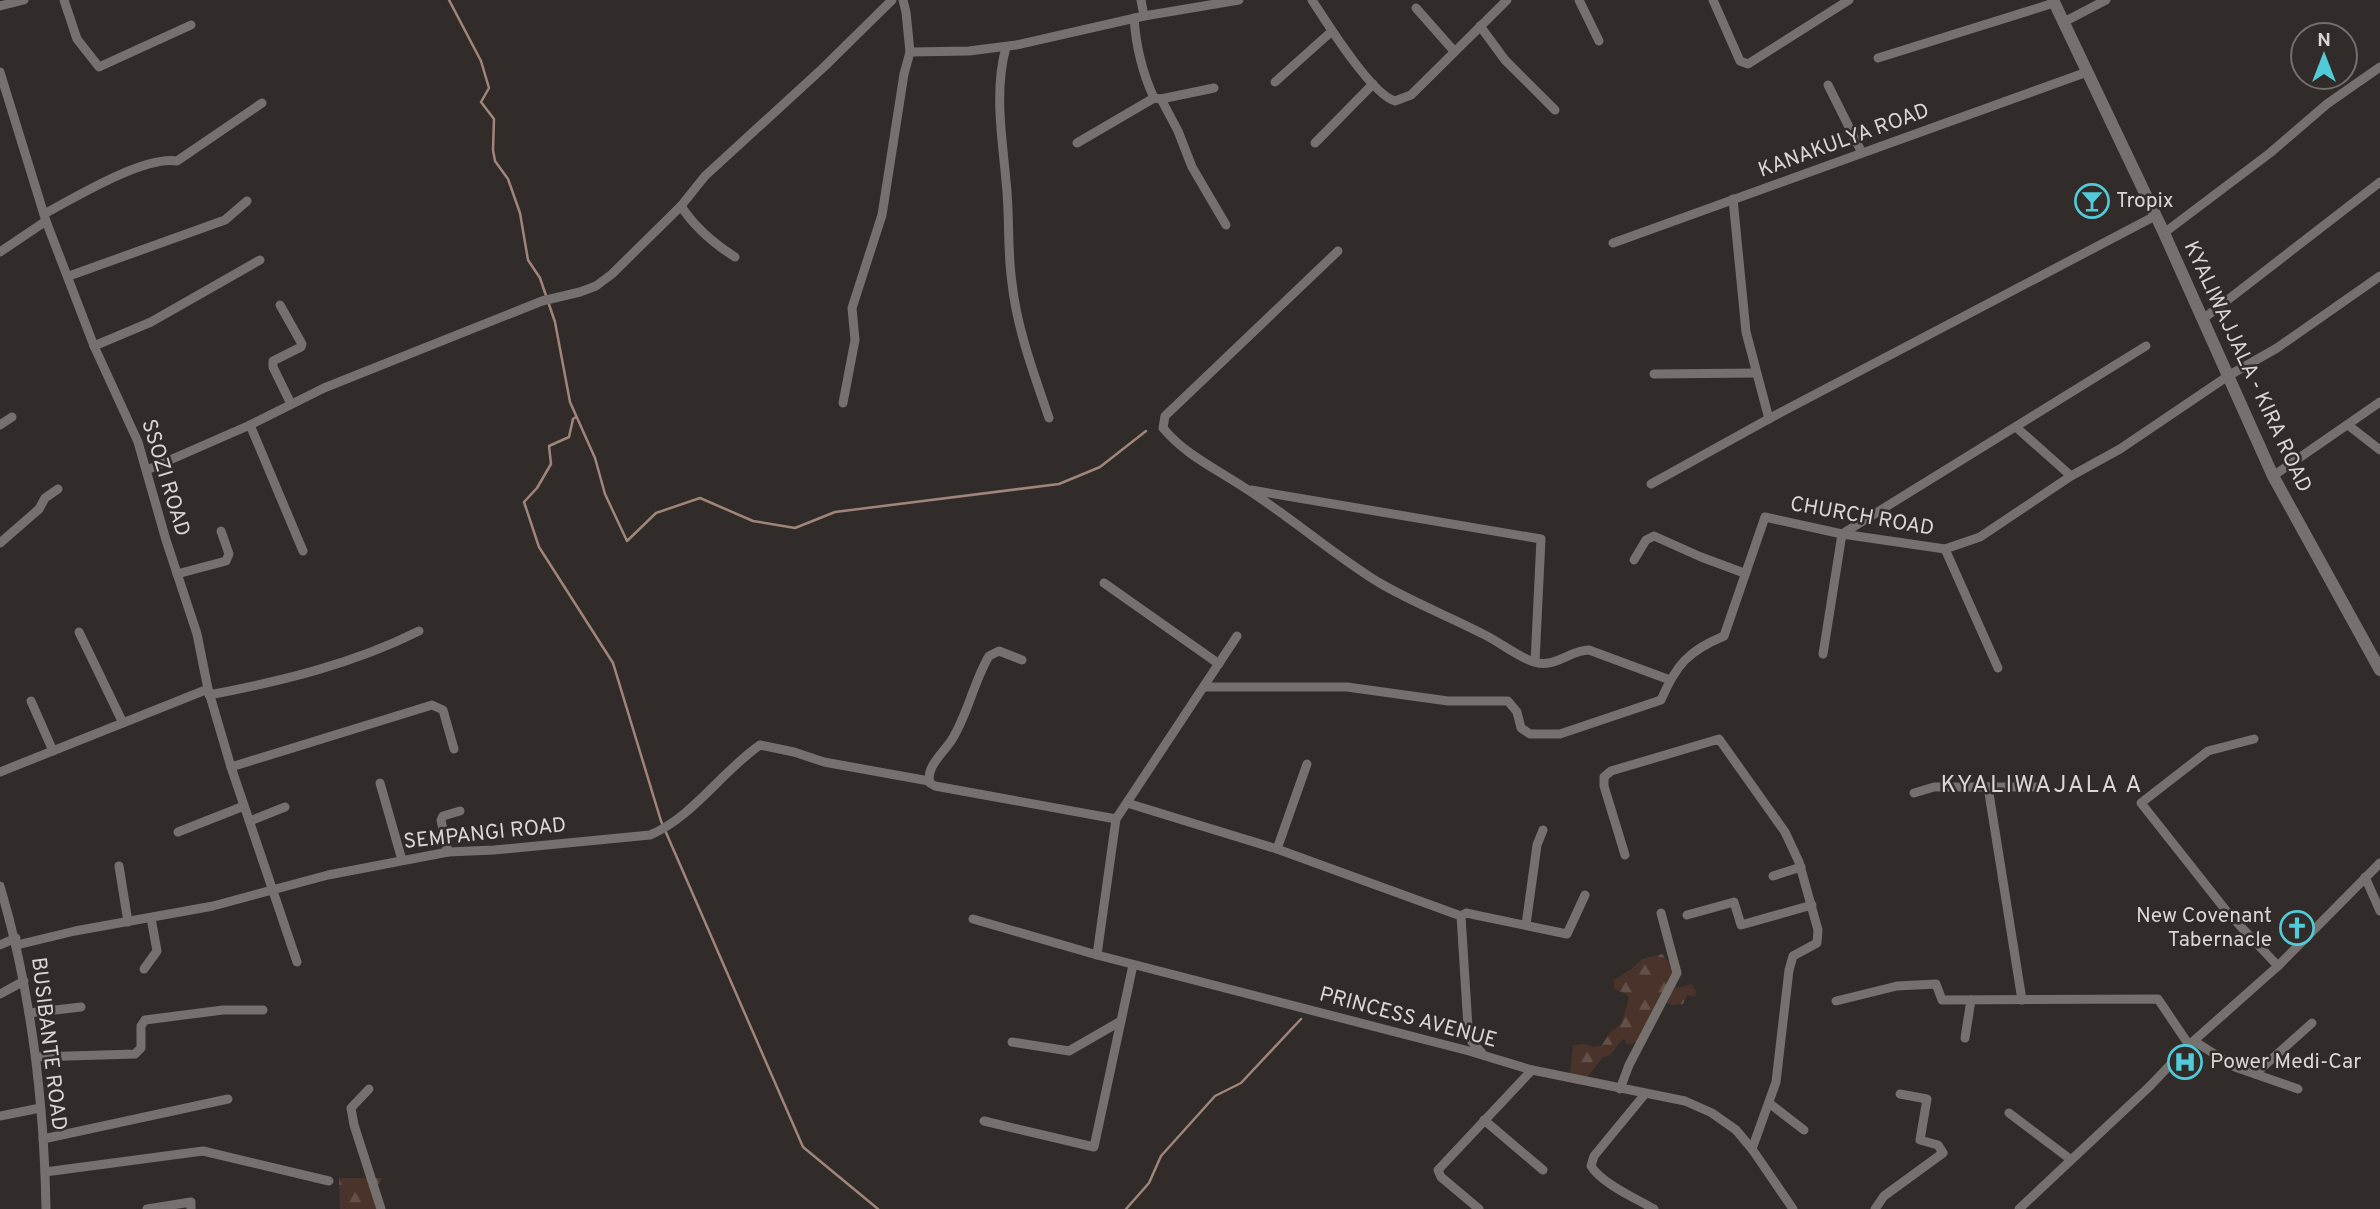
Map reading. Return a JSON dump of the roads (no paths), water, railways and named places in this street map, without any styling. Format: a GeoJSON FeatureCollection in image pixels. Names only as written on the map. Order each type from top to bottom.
{"type":"FeatureCollection","features":[{"type":"Feature","properties":{"kind":"street"},"geometry":{"type":"LineString","coordinates":[[0,6],[24,0]]}},
{"type":"Feature","properties":{"kind":"street"},"geometry":{"type":"LineString","coordinates":[[64,0],[77,40],[99,67],[191,25]]}},
{"type":"Feature","properties":{"kind":"street"},"geometry":{"type":"LineString","coordinates":[[147,470],[250,425],[324,388],[542,301],[596,286],[612,274],[681,206],[705,176],[824,67],[892,0]]}},
{"type":"Feature","properties":{"kind":"street"},"geometry":{"type":"LineString","coordinates":[[844,403],[855,340],[852,308],[882,215],[904,74],[910,52],[903,0]]}},
{"type":"Feature","properties":{"kind":"street"},"geometry":{"type":"LineString","coordinates":[[1141,0],[1138,54],[1144,75],[1178,131],[1192,167],[1226,225]]}},
{"type":"Feature","properties":{"kind":"street"},"geometry":{"type":"LineString","coordinates":[[910,52],[1006,47],[1139,17],[1239,0]]}},
{"type":"Feature","properties":{"kind":"street"},"geometry":{"type":"LineString","coordinates":[[1312,0],[1373,84],[1390,100],[1405,99],[1507,0]]}},
{"type":"Feature","properties":{"kind":"street"},"geometry":{"type":"LineString","coordinates":[[1579,0],[1599,41]]}},
{"type":"Feature","properties":{"kind":"street"},"geometry":{"type":"LineString","coordinates":[[1713,0],[1741,61],[1748,64],[1849,0]]}},
{"type":"Feature","properties":{"kind":"street"},"geometry":{"type":"LineString","coordinates":[[2064,22],[2106,0]]}},
{"type":"Feature","properties":{"kind":"street"},"geometry":{"type":"LineString","coordinates":[[1878,58],[2053,1]]}},
{"type":"Feature","properties":{"kind":"street","name":"KYALIWAJJALA - KIRA ROAD"},"geometry":{"type":"LineString","coordinates":[[2053,1],[2164,233],[2273,476],[2380,670]]}},
{"type":"Feature","properties":{"kind":"street"},"geometry":{"type":"LineString","coordinates":[[1416,8],[1454,51]]}},
{"type":"Feature","properties":{"kind":"street"},"geometry":{"type":"LineString","coordinates":[[1480,26],[1505,60],[1555,110]]}},
{"type":"Feature","properties":{"kind":"street"},"geometry":{"type":"LineString","coordinates":[[1275,82],[1332,31]]}},
{"type":"Feature","properties":{"kind":"street"},"geometry":{"type":"LineString","coordinates":[[1006,47],[1002,61],[999,104],[1009,220],[1011,281],[1023,335],[1049,418]]}},
{"type":"Feature","properties":{"kind":"street"},"geometry":{"type":"LineString","coordinates":[[2164,233],[2270,153],[2327,104],[2380,67]]}},
{"type":"Feature","properties":{"kind":"street","name":"SSOZI ROAD"},"geometry":{"type":"LineString","coordinates":[[0,72],[45,217],[94,346],[134,429],[197,634],[209,692],[231,767],[297,961]]}},
{"type":"Feature","properties":{"kind":"street","name":"KANAKULYA ROAD"},"geometry":{"type":"LineString","coordinates":[[1613,243],[2087,72]]}},
{"type":"Feature","properties":{"kind":"street"},"geometry":{"type":"LineString","coordinates":[[1315,143],[1373,84]]}},
{"type":"Feature","properties":{"kind":"street"},"geometry":{"type":"LineString","coordinates":[[1828,85],[1862,153]]}},
{"type":"Feature","properties":{"kind":"street"},"geometry":{"type":"LineString","coordinates":[[1077,143],[1158,98],[1214,88]]}},
{"type":"Feature","properties":{"kind":"street"},"geometry":{"type":"LineString","coordinates":[[0,252],[45,217],[124,174],[163,159],[177,161],[262,103]]}},
{"type":"Feature","properties":{"kind":"street"},"geometry":{"type":"LineString","coordinates":[[2203,319],[2380,182]]}},
{"type":"Feature","properties":{"kind":"street"},"geometry":{"type":"LineString","coordinates":[[1733,199],[1746,331],[1769,419]]}},
{"type":"Feature","properties":{"kind":"street"},"geometry":{"type":"LineString","coordinates":[[69,276],[225,220],[247,201]]}},
{"type":"Feature","properties":{"kind":"street"},"geometry":{"type":"LineString","coordinates":[[681,206],[713,243],[735,257]]}},
{"type":"Feature","properties":{"kind":"street"},"geometry":{"type":"LineString","coordinates":[[1651,484],[2155,216]]}},
{"type":"Feature","properties":{"kind":"street"},"geometry":{"type":"LineString","coordinates":[[1338,251],[1165,416],[1163,428],[1198,460],[1248,489],[1378,582],[1535,662],[1549,664],[1581,650],[1589,650],[1670,680]]}},
{"type":"Feature","properties":{"kind":"street"},"geometry":{"type":"LineString","coordinates":[[94,346],[151,321],[260,260]]}},
{"type":"Feature","properties":{"kind":"street","name":"CHURCH ROAD"},"geometry":{"type":"LineString","coordinates":[[1204,687],[1347,687],[1448,701],[1508,701],[1517,712],[1521,728],[1530,734],[1560,734],[1661,700],[1670,680],[1687,656],[1724,636],[1765,517],[1842,534],[1945,549],[1980,537],[2071,477],[2120,449],[2228,376],[2277,348],[2380,276]]}},
{"type":"Feature","properties":{"kind":"street"},"geometry":{"type":"LineString","coordinates":[[280,305],[302,344],[273,361],[273,367],[291,404]]}},
{"type":"Feature","properties":{"kind":"street"},"geometry":{"type":"LineString","coordinates":[[1823,654],[1842,534],[2146,346]]}},
{"type":"Feature","properties":{"kind":"street"},"geometry":{"type":"LineString","coordinates":[[1654,374],[1756,373]]}},
{"type":"Feature","properties":{"kind":"street"},"geometry":{"type":"LineString","coordinates":[[2273,476],[2380,402]]}},
{"type":"Feature","properties":{"kind":"street"},"geometry":{"type":"LineString","coordinates":[[0,425],[12,417]]}},
{"type":"Feature","properties":{"kind":"street"},"geometry":{"type":"LineString","coordinates":[[250,425],[303,551]]}},
{"type":"Feature","properties":{"kind":"street"},"geometry":{"type":"LineString","coordinates":[[2348,425],[2380,450]]}},
{"type":"Feature","properties":{"kind":"street"},"geometry":{"type":"LineString","coordinates":[[2017,428],[2071,477]]}},
{"type":"Feature","properties":{"kind":"street"},"geometry":{"type":"LineString","coordinates":[[0,543],[39,509],[45,498],[58,489]]}},
{"type":"Feature","properties":{"kind":"street"},"geometry":{"type":"LineString","coordinates":[[1248,489],[1541,539],[1535,662]]}},
{"type":"Feature","properties":{"kind":"street"},"geometry":{"type":"LineString","coordinates":[[177,574],[226,561],[229,554],[221,531]]}},
{"type":"Feature","properties":{"kind":"street"},"geometry":{"type":"LineString","coordinates":[[1634,559],[1646,540],[1654,536],[1744,573]]}},
{"type":"Feature","properties":{"kind":"street"},"geometry":{"type":"LineString","coordinates":[[1945,549],[1998,668]]}},
{"type":"Feature","properties":{"kind":"street"},"geometry":{"type":"LineString","coordinates":[[1104,583],[1219,664]]}},
{"type":"Feature","properties":{"kind":"street"},"geometry":{"type":"LineString","coordinates":[[0,772],[209,692],[323,669],[391,646],[419,631]]}},
{"type":"Feature","properties":{"kind":"street"},"geometry":{"type":"LineString","coordinates":[[79,632],[123,723]]}},
{"type":"Feature","properties":{"kind":"street"},"geometry":{"type":"LineString","coordinates":[[1097,955],[1116,819],[1237,636]]}},
{"type":"Feature","properties":{"kind":"street"},"geometry":{"type":"LineString","coordinates":[[1022,660],[999,651],[989,656],[968,710],[930,769],[929,781],[935,786],[1116,819]]}},
{"type":"Feature","properties":{"kind":"street"},"geometry":{"type":"LineString","coordinates":[[32,701],[53,751]]}},
{"type":"Feature","properties":{"kind":"street"},"geometry":{"type":"LineString","coordinates":[[231,767],[432,705],[443,710],[454,749]]}},
{"type":"Feature","properties":{"kind":"street"},"geometry":{"type":"LineString","coordinates":[[1625,855],[1604,786],[1604,777],[1611,771],[1719,739],[1785,832],[1801,867],[1818,930],[1817,943],[1793,956],[1776,1082],[1752,1149]]}},
{"type":"Feature","properties":{"kind":"street"},"geometry":{"type":"LineString","coordinates":[[2254,739],[2208,751],[2141,803],[2228,913],[2278,966]]}},
{"type":"Feature","properties":{"kind":"street","name":"SEMPANGI ROAD"},"geometry":{"type":"LineString","coordinates":[[0,945],[151,918],[274,891],[320,876],[448,852],[650,835],[665,829],[678,819],[742,757],[760,745],[824,762],[929,781]]}},
{"type":"Feature","properties":{"kind":"street"},"geometry":{"type":"LineString","coordinates":[[1277,849],[1307,764]]}},
{"type":"Feature","properties":{"kind":"street"},"geometry":{"type":"LineString","coordinates":[[380,783],[402,860]]}},
{"type":"Feature","properties":{"kind":"street"},"geometry":{"type":"LineString","coordinates":[[1914,793],[1934,787],[2038,787]]}},
{"type":"Feature","properties":{"kind":"street"},"geometry":{"type":"LineString","coordinates":[[1988,787],[2022,1000]]}},
{"type":"Feature","properties":{"kind":"street"},"geometry":{"type":"LineString","coordinates":[[1127,803],[1277,849],[1461,916],[1466,913],[1567,934],[1585,895]]}},
{"type":"Feature","properties":{"kind":"street"},"geometry":{"type":"LineString","coordinates":[[178,832],[244,806]]}},
{"type":"Feature","properties":{"kind":"street"},"geometry":{"type":"LineString","coordinates":[[250,821],[285,807]]}},
{"type":"Feature","properties":{"kind":"street"},"geometry":{"type":"LineString","coordinates":[[448,852],[441,820],[443,816],[460,811]]}},
{"type":"Feature","properties":{"kind":"street"},"geometry":{"type":"LineString","coordinates":[[1526,925],[1537,845],[1543,830]]}},
{"type":"Feature","properties":{"kind":"street"},"geometry":{"type":"LineString","coordinates":[[2019,1209],[2192,1043],[2278,966],[2380,863]]}},
{"type":"Feature","properties":{"kind":"street"},"geometry":{"type":"LineString","coordinates":[[119,866],[128,922]]}},
{"type":"Feature","properties":{"kind":"street"},"geometry":{"type":"LineString","coordinates":[[1773,876],[1801,867]]}},
{"type":"Feature","properties":{"kind":"street"},"geometry":{"type":"LineString","coordinates":[[2364,877],[2380,911]]}},
{"type":"Feature","properties":{"kind":"street","name":"BUSIBANTE ROAD"},"geometry":{"type":"LineString","coordinates":[[0,886],[16,942],[36,1057],[46,1209]]}},
{"type":"Feature","properties":{"kind":"street"},"geometry":{"type":"LineString","coordinates":[[1687,915],[1734,902],[1741,925],[1812,905]]}},
{"type":"Feature","properties":{"kind":"street"},"geometry":{"type":"LineString","coordinates":[[1620,1088],[1629,1065],[1677,974],[1661,913]]}},
{"type":"Feature","properties":{"kind":"street"},"geometry":{"type":"LineString","coordinates":[[1461,916],[1468,1027],[1472,1042],[1484,1055]]}},
{"type":"Feature","properties":{"kind":"street"},"geometry":{"type":"LineString","coordinates":[[144,969],[157,951],[151,918]]}},
{"type":"Feature","properties":{"kind":"street","name":"PRINCESS AVENUE"},"geometry":{"type":"LineString","coordinates":[[973,919],[1133,965],[1484,1055],[1532,1070],[1685,1101],[1712,1113],[1735,1130],[1752,1149],[1789,1207]]}},
{"type":"Feature","properties":{"kind":"street"},"geometry":{"type":"LineString","coordinates":[[984,1121],[1094,1147],[1133,965]]}},
{"type":"Feature","properties":{"kind":"street"},"geometry":{"type":"LineString","coordinates":[[0,994],[24,981]]}},
{"type":"Feature","properties":{"kind":"street"},"geometry":{"type":"LineString","coordinates":[[1836,1001],[1897,986],[1936,984],[1942,1000],[2158,999],[2192,1043],[2235,1067],[2298,1089]]}},
{"type":"Feature","properties":{"kind":"street"},"geometry":{"type":"LineString","coordinates":[[1965,1038],[1971,1000]]}},
{"type":"Feature","properties":{"kind":"street"},"geometry":{"type":"LineString","coordinates":[[29,1013],[81,1007]]}},
{"type":"Feature","properties":{"kind":"street"},"geometry":{"type":"LineString","coordinates":[[36,1057],[135,1054],[141,1048],[141,1026],[145,1020],[223,1010],[262,1010]]}},
{"type":"Feature","properties":{"kind":"street"},"geometry":{"type":"LineString","coordinates":[[1012,1042],[1069,1051],[1121,1021]]}},
{"type":"Feature","properties":{"kind":"street"},"geometry":{"type":"LineString","coordinates":[[2255,1074],[2312,1023]]}},
{"type":"Feature","properties":{"kind":"street"},"geometry":{"type":"LineString","coordinates":[[1479,1209],[1441,1177],[1438,1170],[1532,1070]]}},
{"type":"Feature","properties":{"kind":"street"},"geometry":{"type":"LineString","coordinates":[[369,1089],[351,1108],[381,1209]]}},
{"type":"Feature","properties":{"kind":"street"},"geometry":{"type":"LineString","coordinates":[[1645,1094],[1594,1156],[1591,1166],[1607,1181],[1654,1209]]}},
{"type":"Feature","properties":{"kind":"street"},"geometry":{"type":"LineString","coordinates":[[1875,1209],[1884,1196],[1942,1153],[1938,1145],[1920,1140],[1927,1099],[1900,1094]]}},
{"type":"Feature","properties":{"kind":"street"},"geometry":{"type":"LineString","coordinates":[[43,1139],[228,1099]]}},
{"type":"Feature","properties":{"kind":"street"},"geometry":{"type":"LineString","coordinates":[[1769,1103],[1804,1130]]}},
{"type":"Feature","properties":{"kind":"street"},"geometry":{"type":"LineString","coordinates":[[0,1115],[40,1108]]}},
{"type":"Feature","properties":{"kind":"street"},"geometry":{"type":"LineString","coordinates":[[2009,1113],[2070,1159]]}},
{"type":"Feature","properties":{"kind":"street"},"geometry":{"type":"LineString","coordinates":[[1484,1120],[1543,1170]]}},
{"type":"Feature","properties":{"kind":"street"},"geometry":{"type":"LineString","coordinates":[[45,1172],[203,1150],[329,1181]]}},
{"type":"Feature","properties":{"kind":"street"},"geometry":{"type":"LineString","coordinates":[[147,1209],[191,1202],[191,1209]]}},
{"type":"Feature","properties":{"kind":"waterway"},"geometry":{"type":"LineString","coordinates":[[449,0],[481,61],[489,88],[481,102],[494,119],[495,161],[508,179],[520,213],[528,260],[540,278],[555,322],[570,402],[595,458],[605,494],[627,541],[656,513],[700,498],[753,521],[795,528],[835,512],[1059,484],[1100,467],[1146,431]]}},
{"type":"Feature","properties":{"kind":"waterway"},"geometry":{"type":"LineString","coordinates":[[576,417],[573,419],[569,437],[549,446],[551,464],[537,488],[524,502],[539,547],[613,663],[661,821],[803,1147],[878,1209]]}},
{"type":"Feature","properties":{"kind":"waterway"},"geometry":{"type":"LineString","coordinates":[[1126,1209],[1149,1183],[1161,1156],[1215,1096],[1241,1083],[1301,1019]]}},
{"type":"Feature","properties":{"kind":"place","name":"Tropix"},"geometry":{"type":"Point","coordinates":[2092,201]}},
{"type":"Feature","properties":{"kind":"place","name":"New Covenant Tabernacle"},"geometry":{"type":"Point","coordinates":[2297,928]}},
{"type":"Feature","properties":{"kind":"place","name":"Power Medi-Car"},"geometry":{"type":"Point","coordinates":[2185,1062]}},
{"type":"Feature","properties":{"kind":"district","name":"KYALIWAJALA A"},"geometry":{"type":"Point","coordinates":[2042,786]}}]}
